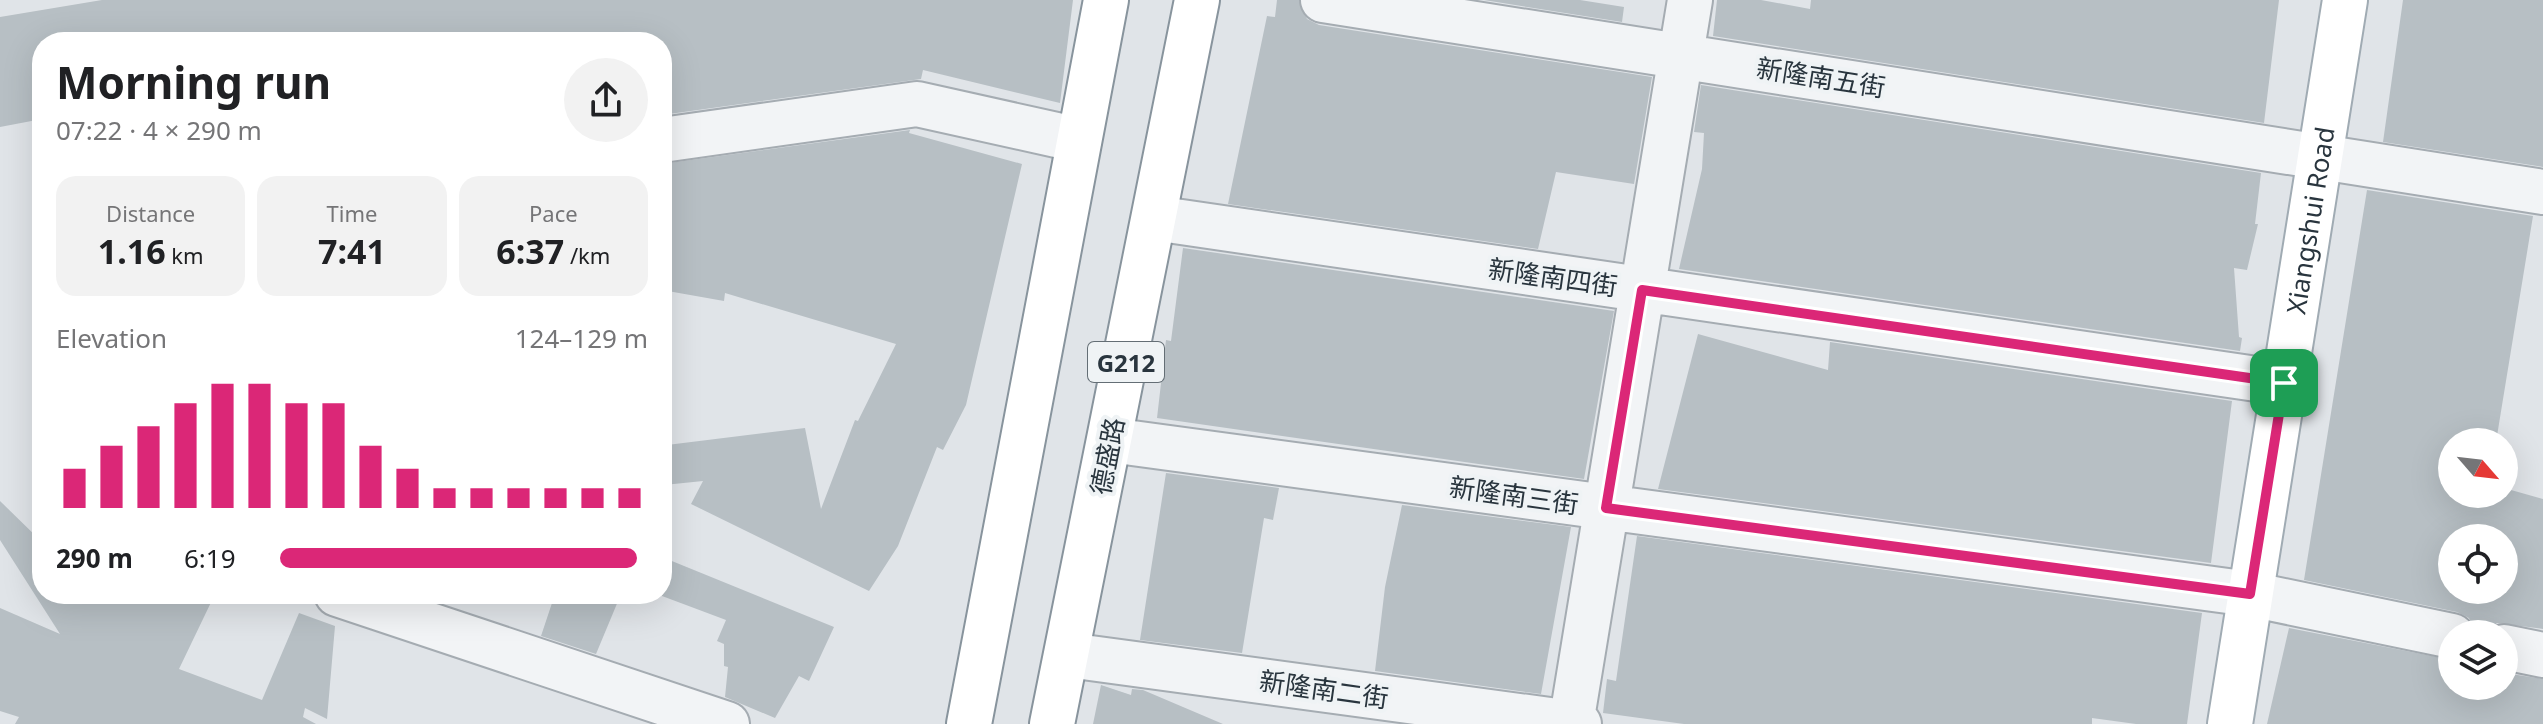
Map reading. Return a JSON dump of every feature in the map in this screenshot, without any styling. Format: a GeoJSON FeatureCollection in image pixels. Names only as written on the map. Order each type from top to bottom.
{"type":"FeatureCollection","features":[{"type":"Feature","properties":{"kind":"main road"},"geometry":{"type":"LineString","coordinates":[[969,724],[1106,0]]}},
{"type":"Feature","properties":{"kind":"main road","name":"德盛路"},"geometry":{"type":"LineString","coordinates":[[1052,724],[1197,0]]}},
{"type":"Feature","properties":{"kind":"main road","name":"Xiangshui Road"},"geometry":{"type":"LineString","coordinates":[[2230,724],[2345,0]]}},
{"type":"Feature","properties":{"kind":"street","name":"新隆南五街"},"geometry":{"type":"LineString","coordinates":[[1323,0],[2320,154],[2543,192]]}},
{"type":"Feature","properties":{"kind":"street"},"geometry":{"type":"LineString","coordinates":[[1574,724],[1606,508],[1690,0]]}},
{"type":"Feature","properties":{"kind":"street"},"geometry":{"type":"LineString","coordinates":[[672,139],[917,104],[1079,140]]}},
{"type":"Feature","properties":{"kind":"street","name":"新隆南四街"},"geometry":{"type":"LineString","coordinates":[[1154,218],[2284,383]]}},
{"type":"Feature","properties":{"kind":"street","name":"新隆南三街"},"geometry":{"type":"LineString","coordinates":[[1110,440],[2250,594],[2438,633]]}},
{"type":"Feature","properties":{"kind":"street"},"geometry":{"type":"LineString","coordinates":[[367,604],[727,724]]}},
{"type":"Feature","properties":{"kind":"street"},"geometry":{"type":"LineString","coordinates":[[2518,650],[2543,655]]}},
{"type":"Feature","properties":{"kind":"street","name":"新隆南二街"},"geometry":{"type":"LineString","coordinates":[[1068,655],[1574,724]]}},
{"type":"Feature","properties":{"kind":"building"},"geometry":{"type":"Polygon","coordinates":[[[102,0],[1073,0],[1060,103],[923,70],[921,79],[672,114],[672,32],[32,32],[32,121],[0,127],[0,17],[102,0]]]}},
{"type":"Feature","properties":{"kind":"building"},"geometry":{"type":"Polygon","coordinates":[[[1277,0],[1299,0],[1307,19],[1319,25],[1652,77],[1634,184],[1556,172],[1538,249],[1228,204],[1267,16],[1275,17],[1277,0]]]}},
{"type":"Feature","properties":{"kind":"building"},"geometry":{"type":"Polygon","coordinates":[[[1484,0],[1580,0],[1624,7],[1622,22],[1484,0]]]}},
{"type":"Feature","properties":{"kind":"building"},"geometry":{"type":"Polygon","coordinates":[[[1717,0],[1761,0],[1810,9],[1811,0],[2279,0],[2264,123],[1713,36],[1717,0]]]}},
{"type":"Feature","properties":{"kind":"building"},"geometry":{"type":"Polygon","coordinates":[[[2403,0],[2543,0],[2543,167],[2383,142],[2403,0]]]}},
{"type":"Feature","properties":{"kind":"building"},"geometry":{"type":"Polygon","coordinates":[[[1701,85],[2261,173],[2255,224],[2258,224],[2247,270],[2234,268],[2239,337],[2242,338],[2240,351],[1679,269],[1702,169],[1704,133],[1694,132],[1701,85]]]}},
{"type":"Feature","properties":{"kind":"building"},"geometry":{"type":"Polygon","coordinates":[[[910,130],[909,133],[1022,164],[966,405],[943,450],[937,447],[898,546],[869,591],[691,504],[703,481],[672,484],[672,444],[805,428],[821,509],[855,420],[858,421],[896,344],[725,293],[724,301],[672,292],[672,163],[910,130]]]}},
{"type":"Feature","properties":{"kind":"building"},"geometry":{"type":"Polygon","coordinates":[[[2367,190],[2533,216],[2498,428],[2438,428],[2438,508],[2518,508],[2518,492],[2543,499],[2543,629],[2518,626],[2518,620],[2470,620],[2457,612],[2304,580],[2367,190]]]}},
{"type":"Feature","properties":{"kind":"building"},"geometry":{"type":"Polygon","coordinates":[[[1183,248],[1614,311],[1584,479],[1157,418],[1166,340],[1171,341],[1183,248]]]}},
{"type":"Feature","properties":{"kind":"building"},"geometry":{"type":"Polygon","coordinates":[[[1698,334],[1828,370],[1830,342],[2232,401],[2211,563],[1658,489],[1698,334]]]}},
{"type":"Feature","properties":{"kind":"building"},"geometry":{"type":"Polygon","coordinates":[[[1166,473],[1279,488],[1273,520],[1264,518],[1242,653],[1140,640],[1166,473]]]}},
{"type":"Feature","properties":{"kind":"building"},"geometry":{"type":"Polygon","coordinates":[[[0,501],[32,532],[32,590],[0,540],[0,501]]]}},
{"type":"Feature","properties":{"kind":"building"},"geometry":{"type":"Polygon","coordinates":[[[1402,505],[1571,527],[1541,694],[1375,671],[1385,587],[1402,505]]]}},
{"type":"Feature","properties":{"kind":"building"},"geometry":{"type":"Polygon","coordinates":[[[1637,536],[2202,613],[2187,724],[2136,724],[2092,718],[2092,724],[1684,724],[1603,713],[1607,679],[1616,681],[1637,536]]]}},
{"type":"Feature","properties":{"kind":"building"},"geometry":{"type":"Polygon","coordinates":[[[672,561],[834,627],[809,681],[799,676],[775,718],[725,697],[728,667],[724,666],[724,644],[717,641],[726,620],[672,600],[672,561]]]}},
{"type":"Feature","properties":{"kind":"building"},"geometry":{"type":"Polygon","coordinates":[[[41,604],[210,604],[179,669],[262,700],[299,613],[335,626],[327,719],[305,708],[303,717],[316,724],[15,724],[19,717],[0,711],[0,608],[60,634],[41,604]]]}},
{"type":"Feature","properties":{"kind":"building"},"geometry":{"type":"Polygon","coordinates":[[[552,604],[617,604],[596,654],[541,636],[552,604]]]}},
{"type":"Feature","properties":{"kind":"building"},"geometry":{"type":"Polygon","coordinates":[[[2289,628],[2438,657],[2438,700],[2518,700],[2518,675],[2543,679],[2543,724],[2267,724],[2289,628]]]}},
{"type":"Feature","properties":{"kind":"building"},"geometry":{"type":"Polygon","coordinates":[[[1101,685],[1131,695],[1132,689],[1143,690],[1223,724],[1093,724],[1101,685]]]}},
{"type":"Feature","properties":{"kind":"route"},"geometry":{"type":"LineString","coordinates":[[1642,290],[2284,383],[2250,594],[1606,508],[1642,290]]}}]}
